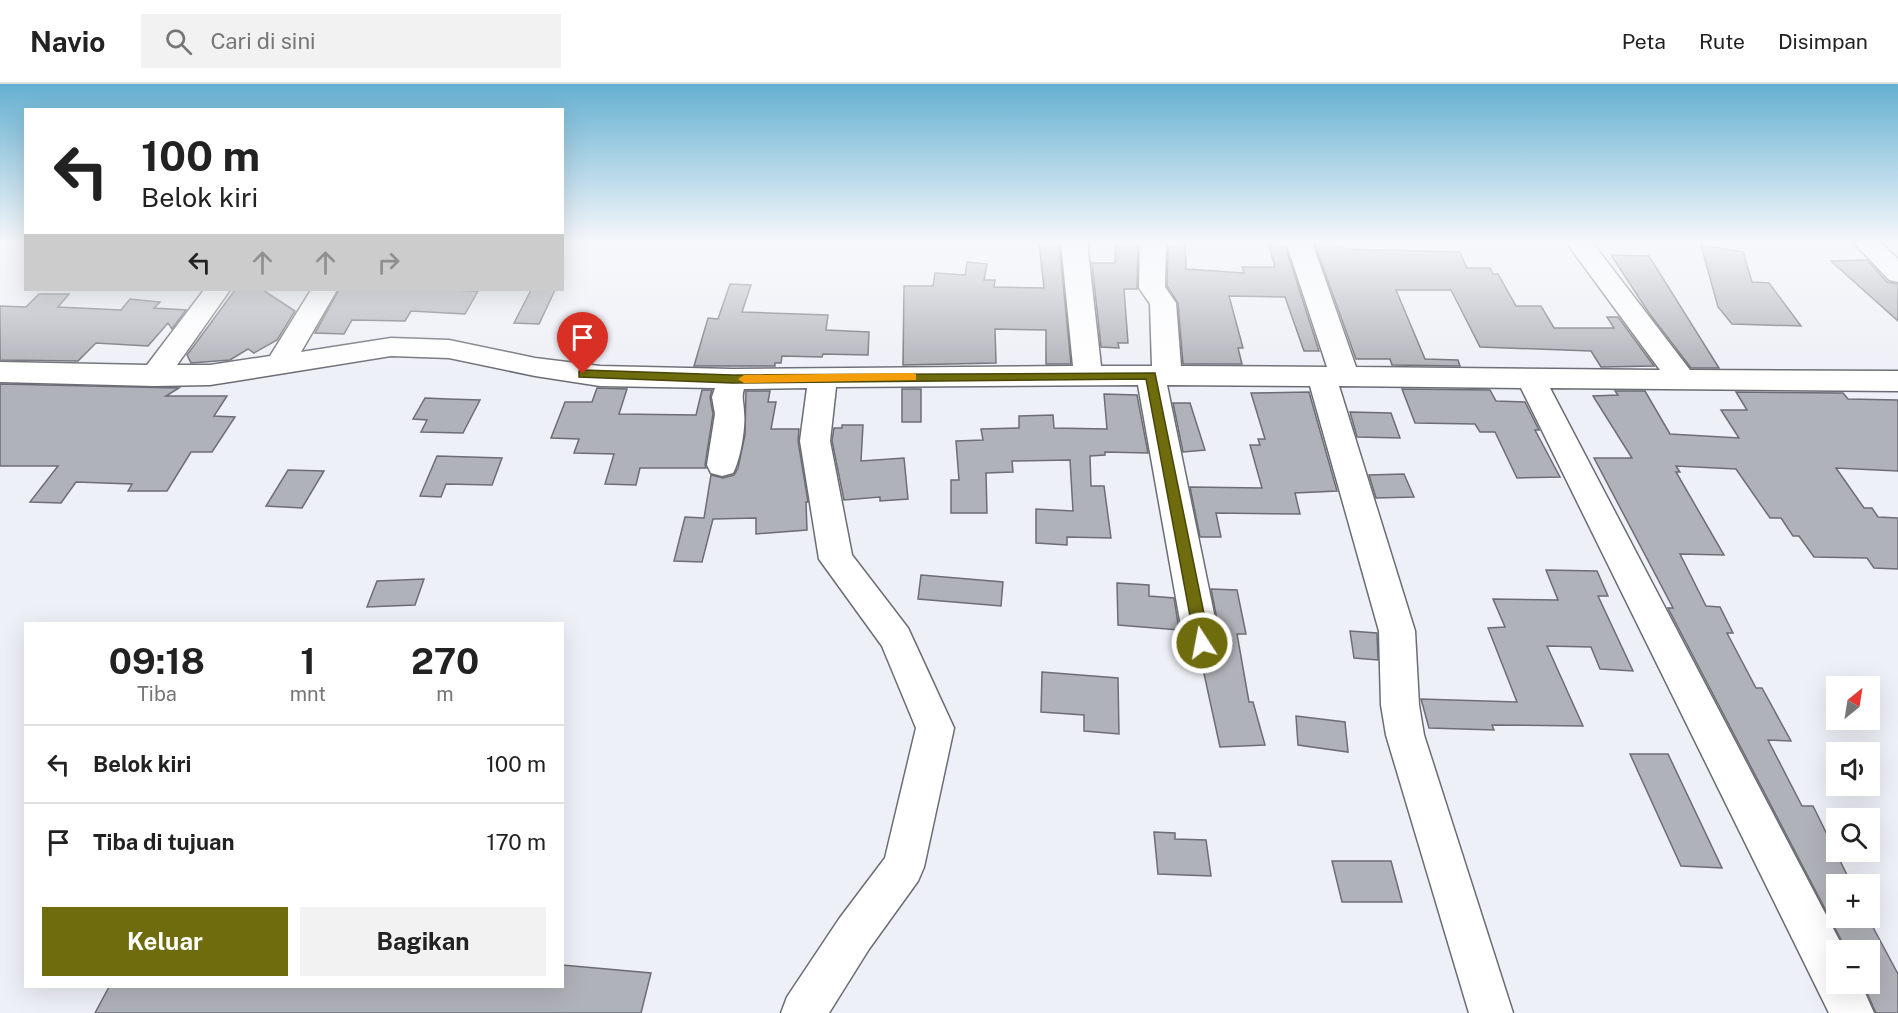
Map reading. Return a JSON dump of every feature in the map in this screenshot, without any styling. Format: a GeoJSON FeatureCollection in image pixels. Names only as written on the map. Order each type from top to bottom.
{"type":"FeatureCollection","features":[{"type":"Feature","properties":{"kind":"street"},"geometry":{"type":"LineString","coordinates":[[1079,285],[1088,375]]}},
{"type":"Feature","properties":{"kind":"street"},"geometry":{"type":"LineString","coordinates":[[1152,285],[1163,303],[1159,376],[1202,643]]}},
{"type":"Feature","properties":{"kind":"street"},"geometry":{"type":"LineString","coordinates":[[1310,285],[1397,631],[1400,705],[1405,735],[1491,1013]]}},
{"type":"Feature","properties":{"kind":"street"},"geometry":{"type":"LineString","coordinates":[[1611,285],[1682,380]]}},
{"type":"Feature","properties":{"kind":"street"},"geometry":{"type":"LineString","coordinates":[[153,376],[216,291]]}},
{"type":"Feature","properties":{"kind":"street"},"geometry":{"type":"LineString","coordinates":[[279,365],[323,291]]}},
{"type":"Feature","properties":{"kind":"street"},"geometry":{"type":"LineString","coordinates":[[0,372],[153,376],[210,375],[391,347],[426,347],[448,349],[535,367],[600,376],[732,379],[1088,375],[1898,381]]}},
{"type":"Feature","properties":{"kind":"street"},"geometry":{"type":"LineString","coordinates":[[802,1013],[854,934],[903,867],[934,728],[896,638],[836,559],[815,441],[823,378]]}},
{"type":"Feature","properties":{"kind":"street"},"geometry":{"type":"LineString","coordinates":[[1530,378],[1826,960]]}},
{"type":"Feature","properties":{"kind":"street"},"geometry":{"type":"LineString","coordinates":[[722,465],[730,414],[727,397],[732,379]]}},
{"type":"Feature","properties":{"kind":"street"},"geometry":{"type":"LineString","coordinates":[[1843,994],[1852,1013]]}},
{"type":"Feature","properties":{"kind":"building"},"geometry":{"type":"Polygon","coordinates":[[[730,285],[751,285],[742,312],[828,315],[826,330],[869,332],[868,355],[782,356],[781,363],[775,363],[775,366],[694,366],[708,318],[718,319],[730,285]]]}},
{"type":"Feature","properties":{"kind":"building"},"geometry":{"type":"Polygon","coordinates":[[[994,285],[1044,288],[1044,285],[1063,285],[1071,364],[1046,364],[1046,330],[995,329],[996,363],[903,365],[904,286],[994,285]]]}},
{"type":"Feature","properties":{"kind":"building"},"geometry":{"type":"Polygon","coordinates":[[[1094,285],[1137,285],[1137,289],[1124,289],[1128,343],[1118,343],[1119,348],[1101,347],[1094,285]]]}},
{"type":"Feature","properties":{"kind":"building"},"geometry":{"type":"Polygon","coordinates":[[[1298,285],[1319,351],[1304,351],[1285,297],[1229,296],[1243,348],[1238,348],[1242,364],[1183,364],[1178,303],[1167,286],[1298,285]]]}},
{"type":"Feature","properties":{"kind":"building"},"geometry":{"type":"Polygon","coordinates":[[[1330,285],[1504,285],[1516,306],[1541,306],[1554,328],[1614,328],[1607,317],[1618,317],[1654,366],[1601,367],[1591,351],[1480,347],[1451,290],[1396,290],[1425,359],[1458,360],[1460,366],[1392,365],[1390,359],[1356,359],[1330,285]]]}},
{"type":"Feature","properties":{"kind":"building"},"geometry":{"type":"Polygon","coordinates":[[[1631,285],[1667,285],[1719,368],[1691,368],[1631,285]]]}},
{"type":"Feature","properties":{"kind":"building"},"geometry":{"type":"Polygon","coordinates":[[[1712,285],[1771,285],[1801,326],[1732,324],[1718,307],[1712,285]]]}},
{"type":"Feature","properties":{"kind":"building"},"geometry":{"type":"Polygon","coordinates":[[[1858,285],[1898,285],[1898,321],[1858,285]]]}},
{"type":"Feature","properties":{"kind":"building"},"geometry":{"type":"Polygon","coordinates":[[[234,291],[265,291],[295,311],[277,340],[254,353],[248,349],[230,360],[191,363],[187,355],[234,291]]]}},
{"type":"Feature","properties":{"kind":"building"},"geometry":{"type":"Polygon","coordinates":[[[338,291],[478,291],[465,314],[411,311],[405,321],[352,320],[344,334],[315,333],[338,291]]]}},
{"type":"Feature","properties":{"kind":"building"},"geometry":{"type":"Polygon","coordinates":[[[530,291],[555,291],[539,324],[514,323],[530,291]]]}},
{"type":"Feature","properties":{"kind":"building"},"geometry":{"type":"Polygon","coordinates":[[[39,294],[69,294],[58,307],[121,310],[130,299],[160,302],[154,308],[186,310],[172,329],[168,323],[148,346],[96,343],[78,361],[0,360],[0,306],[26,307],[39,294]]]}},
{"type":"Feature","properties":{"kind":"building"},"geometry":{"type":"Polygon","coordinates":[[[0,384],[179,388],[166,396],[227,396],[214,416],[235,417],[212,452],[191,452],[167,491],[128,491],[132,484],[76,482],[61,503],[30,502],[58,466],[0,466],[0,384]]]}},
{"type":"Feature","properties":{"kind":"building"},"geometry":{"type":"Polygon","coordinates":[[[597,388],[627,389],[619,414],[696,415],[702,390],[712,390],[710,397],[713,414],[706,468],[640,468],[636,485],[605,484],[614,454],[574,453],[579,439],[551,438],[565,402],[592,402],[597,388]]]}},
{"type":"Feature","properties":{"kind":"building"},"geometry":{"type":"Polygon","coordinates":[[[902,389],[921,389],[921,422],[902,422],[902,389]]]}},
{"type":"Feature","properties":{"kind":"building"},"geometry":{"type":"Polygon","coordinates":[[[1402,389],[1490,390],[1496,401],[1525,402],[1539,430],[1535,430],[1560,477],[1517,478],[1495,432],[1480,432],[1475,424],[1415,423],[1402,389]]]}},
{"type":"Feature","properties":{"kind":"building"},"geometry":{"type":"Polygon","coordinates":[[[746,391],[770,391],[768,402],[776,402],[771,429],[799,429],[798,441],[808,502],[806,502],[807,530],[756,534],[756,518],[713,519],[702,562],[674,561],[685,517],[704,518],[711,475],[723,478],[734,475],[738,468],[745,435],[746,391]]]}},
{"type":"Feature","properties":{"kind":"building"},"geometry":{"type":"Polygon","coordinates":[[[1615,391],[1645,391],[1670,434],[1739,438],[1721,410],[1747,410],[1736,392],[1843,393],[1848,399],[1898,400],[1898,471],[1836,468],[1864,508],[1872,508],[1878,517],[1898,518],[1898,569],[1874,568],[1867,558],[1814,557],[1799,536],[1793,536],[1781,518],[1770,518],[1736,469],[1676,466],[1680,472],[1676,472],[1724,555],[1680,554],[1706,606],[1720,607],[1733,633],[1727,633],[1756,688],[1762,688],[1791,741],[1768,740],[1802,806],[1813,806],[1826,832],[1826,862],[1841,862],[1847,874],[1826,874],[1826,911],[1668,608],[1673,608],[1594,458],[1632,458],[1593,396],[1618,395],[1615,391]]]}},
{"type":"Feature","properties":{"kind":"building"},"geometry":{"type":"Polygon","coordinates":[[[1309,392],[1337,491],[1295,493],[1300,514],[1216,513],[1221,537],[1200,537],[1190,487],[1262,488],[1250,445],[1260,445],[1258,439],[1265,439],[1251,393],[1309,392]]]}},
{"type":"Feature","properties":{"kind":"building"},"geometry":{"type":"Polygon","coordinates":[[[1104,394],[1137,395],[1148,453],[1105,452],[1105,455],[1090,456],[1091,486],[1104,486],[1111,538],[1067,537],[1067,545],[1036,543],[1036,509],[1073,511],[1070,460],[1012,461],[1013,472],[986,473],[987,513],[951,513],[951,480],[959,480],[956,441],[983,440],[981,429],[1019,428],[1019,416],[1053,415],[1054,428],[1107,429],[1104,394]]]}},
{"type":"Feature","properties":{"kind":"building"},"geometry":{"type":"Polygon","coordinates":[[[425,398],[480,400],[463,433],[421,432],[427,420],[413,419],[425,398]]]}},
{"type":"Feature","properties":{"kind":"building"},"geometry":{"type":"Polygon","coordinates":[[[1173,403],[1190,403],[1205,450],[1183,452],[1173,403]]]}},
{"type":"Feature","properties":{"kind":"building"},"geometry":{"type":"Polygon","coordinates":[[[1350,412],[1391,413],[1400,438],[1357,437],[1350,412]]]}},
{"type":"Feature","properties":{"kind":"building"},"geometry":{"type":"Polygon","coordinates":[[[842,425],[863,425],[861,461],[904,458],[908,499],[880,501],[880,497],[844,500],[832,441],[834,428],[842,428],[842,425]]]}},
{"type":"Feature","properties":{"kind":"building"},"geometry":{"type":"Polygon","coordinates":[[[437,456],[502,458],[492,485],[446,484],[441,497],[420,496],[437,456]]]}},
{"type":"Feature","properties":{"kind":"building"},"geometry":{"type":"Polygon","coordinates":[[[288,470],[324,471],[302,508],[266,506],[288,470]]]}},
{"type":"Feature","properties":{"kind":"building"},"geometry":{"type":"Polygon","coordinates":[[[1404,474],[1414,497],[1376,498],[1369,475],[1404,474]]]}},
{"type":"Feature","properties":{"kind":"building"},"geometry":{"type":"Polygon","coordinates":[[[1546,570],[1597,571],[1608,596],[1598,596],[1633,671],[1600,669],[1591,647],[1547,646],[1583,726],[1492,725],[1494,730],[1429,728],[1421,699],[1517,702],[1488,628],[1505,627],[1493,599],[1558,600],[1546,570]]]}},
{"type":"Feature","properties":{"kind":"building"},"geometry":{"type":"Polygon","coordinates":[[[921,575],[1003,582],[1001,606],[918,599],[921,575]]]}},
{"type":"Feature","properties":{"kind":"building"},"geometry":{"type":"Polygon","coordinates":[[[424,579],[415,605],[367,607],[377,581],[424,579]]]}},
{"type":"Feature","properties":{"kind":"building"},"geometry":{"type":"Polygon","coordinates":[[[1117,583],[1149,585],[1149,596],[1174,598],[1179,630],[1118,625],[1117,583]]]}},
{"type":"Feature","properties":{"kind":"building"},"geometry":{"type":"Polygon","coordinates":[[[1211,589],[1237,590],[1246,634],[1237,634],[1249,702],[1253,702],[1265,745],[1220,747],[1201,660],[1216,655],[1222,644],[1211,589]]]}},
{"type":"Feature","properties":{"kind":"building"},"geometry":{"type":"Polygon","coordinates":[[[1350,631],[1377,633],[1378,660],[1354,658],[1350,631]]]}},
{"type":"Feature","properties":{"kind":"building"},"geometry":{"type":"Polygon","coordinates":[[[1042,672],[1118,678],[1119,734],[1084,731],[1084,715],[1041,712],[1042,672]]]}},
{"type":"Feature","properties":{"kind":"building"},"geometry":{"type":"Polygon","coordinates":[[[1296,716],[1345,722],[1348,752],[1298,745],[1296,716]]]}},
{"type":"Feature","properties":{"kind":"building"},"geometry":{"type":"Polygon","coordinates":[[[1630,754],[1668,754],[1722,868],[1681,866],[1630,754]]]}},
{"type":"Feature","properties":{"kind":"building"},"geometry":{"type":"Polygon","coordinates":[[[1154,832],[1175,833],[1175,839],[1206,840],[1211,876],[1158,874],[1154,832]]]}},
{"type":"Feature","properties":{"kind":"building"},"geometry":{"type":"Polygon","coordinates":[[[1332,861],[1391,861],[1402,902],[1342,902],[1332,861]]]}},
{"type":"Feature","properties":{"kind":"building"},"geometry":{"type":"Polygon","coordinates":[[[1835,928],[1873,928],[1880,940],[1841,940],[1835,928]]]}},
{"type":"Feature","properties":{"kind":"building"},"geometry":{"type":"Polygon","coordinates":[[[1880,940],[1898,974],[1898,1013],[1876,1013],[1867,994],[1880,994],[1880,940]]]}},
{"type":"Feature","properties":{"kind":"building"},"geometry":{"type":"Polygon","coordinates":[[[564,965],[651,973],[641,1013],[95,1013],[108,988],[564,988],[564,965]]]}},
{"type":"Feature","properties":{"kind":"slow traffic"},"geometry":{"type":"LineString","coordinates":[[744,379],[912,377]]}},
{"type":"Feature","properties":{"kind":"route"},"geometry":{"type":"LineString","coordinates":[[583,374],[732,379],[1151,375],[1202,643]]}}]}
